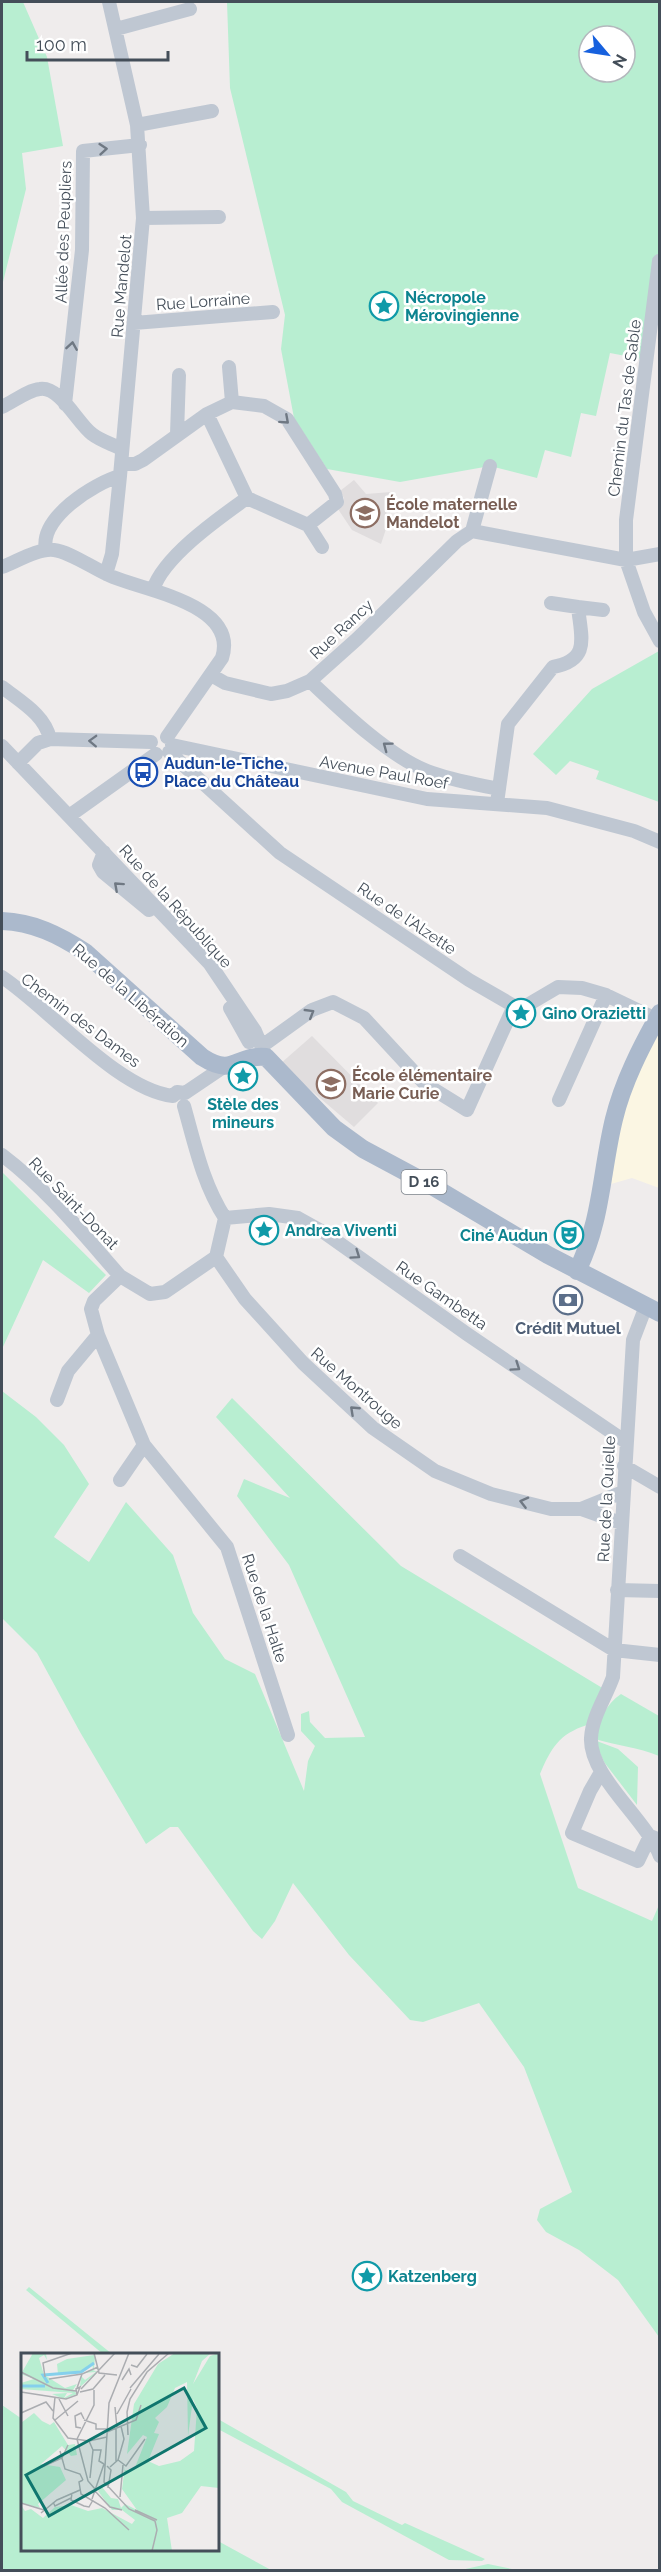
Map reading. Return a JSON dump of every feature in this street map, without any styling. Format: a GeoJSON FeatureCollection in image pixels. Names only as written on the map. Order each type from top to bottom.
{"type":"FeatureCollection","features":[{"type":"Feature","properties":{"kind":"main road","name":"Rue de la Libération"},"geometry":{"type":"LineString","coordinates":[[2,921],[16,921],[41,927],[85,952],[202,1057],[222,1068]]}},
{"type":"Feature","properties":{"kind":"main road"},"geometry":{"type":"LineString","coordinates":[[577,1271],[587,1252],[599,1213],[614,1121],[624,1085],[658,1016]]}},
{"type":"Feature","properties":{"kind":"main road"},"geometry":{"type":"LineString","coordinates":[[222,1068],[256,1056],[258,1046]]}},
{"type":"Feature","properties":{"kind":"main road","name":"D 16"},"geometry":{"type":"LineString","coordinates":[[258,1046],[334,1128],[363,1149],[432,1186],[577,1271],[653,1309]]}},
{"type":"Feature","properties":{"kind":"street","name":"Rue Mandelot"},"geometry":{"type":"LineString","coordinates":[[106,574],[112,554],[121,470],[143,218],[137,125],[109,2]]}},
{"type":"Feature","properties":{"kind":"street"},"geometry":{"type":"LineString","coordinates":[[116,29],[190,9]]}},
{"type":"Feature","properties":{"kind":"street"},"geometry":{"type":"LineString","coordinates":[[137,125],[212,111]]}},
{"type":"Feature","properties":{"kind":"street","name":"Allée des Peupliers"},"geometry":{"type":"LineString","coordinates":[[66,404],[82,250],[82,151],[140,145]]}},
{"type":"Feature","properties":{"kind":"street"},"geometry":{"type":"LineString","coordinates":[[143,218],[219,217]]}},
{"type":"Feature","properties":{"kind":"street","name":"Chemin du Tas de Sable"},"geometry":{"type":"LineString","coordinates":[[659,261],[626,519],[626,560],[644,612],[660,641]]}},
{"type":"Feature","properties":{"kind":"street","name":"Rue Lorraine"},"geometry":{"type":"LineString","coordinates":[[134,323],[273,312]]}},
{"type":"Feature","properties":{"kind":"street"},"geometry":{"type":"LineString","coordinates":[[229,367],[232,402]]}},
{"type":"Feature","properties":{"kind":"street"},"geometry":{"type":"LineString","coordinates":[[2,407],[40,389],[68,372]]}},
{"type":"Feature","properties":{"kind":"street"},"geometry":{"type":"LineString","coordinates":[[177,434],[179,375]]}},
{"type":"Feature","properties":{"kind":"street"},"geometry":{"type":"LineString","coordinates":[[40,389],[50,391],[66,404],[81,425],[94,436],[122,449]]}},
{"type":"Feature","properties":{"kind":"street"},"geometry":{"type":"LineString","coordinates":[[45,550],[46,534],[75,498],[121,470],[143,460],[207,414],[232,402],[264,406],[287,419],[335,494],[337,502],[308,525]]}},
{"type":"Feature","properties":{"kind":"street"},"geometry":{"type":"LineString","coordinates":[[207,414],[247,498],[308,525],[322,547]]}},
{"type":"Feature","properties":{"kind":"street"},"geometry":{"type":"LineString","coordinates":[[490,466],[472,531],[626,560],[660,554]]}},
{"type":"Feature","properties":{"kind":"street"},"geometry":{"type":"LineString","coordinates":[[153,590],[162,571],[207,527],[247,498]]}},
{"type":"Feature","properties":{"kind":"street","name":"Rue Rancy"},"geometry":{"type":"LineString","coordinates":[[211,675],[225,683],[271,694],[287,691],[310,681],[357,639],[457,540],[472,531]]}},
{"type":"Feature","properties":{"kind":"street"},"geometry":{"type":"LineString","coordinates":[[2,567],[45,550],[60,551],[106,574],[191,605],[210,620],[225,637],[226,646],[222,658],[163,746],[69,816]]}},
{"type":"Feature","properties":{"kind":"street"},"geometry":{"type":"LineString","coordinates":[[551,603],[603,610]]}},
{"type":"Feature","properties":{"kind":"street"},"geometry":{"type":"LineString","coordinates":[[310,681],[351,719],[402,758],[425,771],[472,784],[498,796],[508,724],[553,667],[569,664],[577,658],[582,645],[578,607]]}},
{"type":"Feature","properties":{"kind":"street"},"geometry":{"type":"LineString","coordinates":[[2,687],[42,718],[48,728],[50,740],[38,743],[18,763]]}},
{"type":"Feature","properties":{"kind":"street","name":"Avenue Paul Roef"},"geometry":{"type":"LineString","coordinates":[[50,740],[163,746],[427,799],[471,803],[498,796],[634,831],[660,842]]}},
{"type":"Feature","properties":{"kind":"street","name":"Rue de l'Alzette"},"geometry":{"type":"LineString","coordinates":[[163,746],[280,853],[469,980],[514,1006]]}},
{"type":"Feature","properties":{"kind":"street","name":"Rue de la République"},"geometry":{"type":"LineString","coordinates":[[3,748],[210,964],[258,1046]]}},
{"type":"Feature","properties":{"kind":"street"},"geometry":{"type":"LineString","coordinates":[[471,803],[472,784]]}},
{"type":"Feature","properties":{"kind":"street","name":"Chemin des Dames"},"geometry":{"type":"LineString","coordinates":[[5,983],[104,1061],[141,1086],[160,1095],[181,1098]]}},
{"type":"Feature","properties":{"kind":"street"},"geometry":{"type":"LineString","coordinates":[[258,1046],[312,1010],[333,1002],[364,1018],[425,1084],[467,1110],[514,1006],[524,1007],[558,987],[582,988],[658,1016]]}},
{"type":"Feature","properties":{"kind":"street"},"geometry":{"type":"LineString","coordinates":[[559,1100],[606,995]]}},
{"type":"Feature","properties":{"kind":"street"},"geometry":{"type":"LineString","coordinates":[[120,1276],[150,1294],[165,1292],[216,1257],[225,1218],[202,1173],[181,1098],[222,1068]]}},
{"type":"Feature","properties":{"kind":"street","name":"Rue Saint-Donat"},"geometry":{"type":"LineString","coordinates":[[2,1155],[34,1182],[68,1216],[120,1276]]}},
{"type":"Feature","properties":{"kind":"street","name":"Rue Gambetta"},"geometry":{"type":"LineString","coordinates":[[225,1218],[269,1214],[298,1218],[325,1233],[467,1334],[626,1442]]}},
{"type":"Feature","properties":{"kind":"street","name":"Rue Montrouge"},"geometry":{"type":"LineString","coordinates":[[216,1257],[245,1299],[303,1363],[373,1428],[435,1471],[491,1494],[551,1509],[581,1509],[621,1523]]}},
{"type":"Feature","properties":{"kind":"street","name":"Rue de la Halte"},"geometry":{"type":"LineString","coordinates":[[120,1276],[94,1300],[91,1310],[98,1335],[144,1445],[227,1547],[288,1735]]}},
{"type":"Feature","properties":{"kind":"street","name":"Rue de la Quielle"},"geometry":{"type":"LineString","coordinates":[[653,1309],[633,1340],[613,1677],[593,1726],[591,1739],[592,1751],[601,1772],[655,1838],[660,1856]]}},
{"type":"Feature","properties":{"kind":"street"},"geometry":{"type":"LineString","coordinates":[[57,1400],[68,1371],[98,1335]]}},
{"type":"Feature","properties":{"kind":"street"},"geometry":{"type":"LineString","coordinates":[[120,1480],[144,1445]]}},
{"type":"Feature","properties":{"kind":"street"},"geometry":{"type":"LineString","coordinates":[[624,1466],[660,1487]]}},
{"type":"Feature","properties":{"kind":"street","name":"Rue Montrouge"},"geometry":{"type":"LineString","coordinates":[[581,1509],[623,1492]]}},
{"type":"Feature","properties":{"kind":"street"},"geometry":{"type":"LineString","coordinates":[[460,1556],[614,1650],[660,1655]]}},
{"type":"Feature","properties":{"kind":"street"},"geometry":{"type":"LineString","coordinates":[[617,1590],[660,1591]]}},
{"type":"Feature","properties":{"kind":"street"},"geometry":{"type":"LineString","coordinates":[[601,1772],[572,1833],[638,1861],[655,1838]]}},
{"type":"Feature","properties":{"kind":"shaded area","name":"École maternelle Mandelot"},"geometry":{"type":"Polygon","coordinates":[[[354,480],[366,494],[391,492],[390,517],[381,544],[352,530],[338,509],[343,505],[344,498],[340,491],[354,480]]]}},
{"type":"Feature","properties":{"kind":"shaded area"},"geometry":{"type":"Polygon","coordinates":[[[659,1029],[659,1188],[632,1178],[611,1184],[620,1123],[630,1088],[659,1029]]]}},
{"type":"Feature","properties":{"kind":"shaded area","name":"École élémentaire Marie Curie"},"geometry":{"type":"Polygon","coordinates":[[[312,1036],[378,1103],[354,1127],[280,1064],[312,1036]]]}},
{"type":"Feature","properties":{"kind":"green space"},"geometry":{"type":"Polygon","coordinates":[[[2,2],[23,2],[47,57],[63,146],[22,153],[26,189],[2,286],[2,2]]]}},
{"type":"Feature","properties":{"kind":"green space"},"geometry":{"type":"Polygon","coordinates":[[[227,2],[659,2],[660,261],[647,360],[610,353],[596,416],[581,413],[571,457],[545,450],[537,478],[490,466],[400,482],[327,469],[294,418],[281,349],[285,315],[230,88],[227,2]]]}},
{"type":"Feature","properties":{"kind":"green space"},"geometry":{"type":"Polygon","coordinates":[[[659,651],[659,802],[596,779],[599,771],[570,761],[556,775],[533,754],[592,689],[659,651]]]}},
{"type":"Feature","properties":{"kind":"green space"},"geometry":{"type":"Polygon","coordinates":[[[2,1172],[106,1275],[89,1293],[43,1260],[2,1349],[2,1172]]]}},
{"type":"Feature","properties":{"kind":"green space"},"geometry":{"type":"Polygon","coordinates":[[[2,1391],[36,1417],[64,1445],[89,1484],[54,1537],[89,1562],[126,1502],[173,1555],[193,1613],[225,1659],[255,1674],[304,1791],[308,1761],[315,1746],[301,1731],[301,1714],[309,1711],[310,1722],[325,1738],[365,1737],[289,1565],[237,1496],[244,1479],[290,1498],[216,1417],[232,1398],[401,1566],[604,1689],[587,1725],[569,1733],[557,1743],[540,1774],[578,1888],[652,1921],[659,1905],[659,2337],[618,2280],[579,2250],[546,2232],[537,2220],[540,2209],[572,2192],[524,2067],[479,2003],[423,2022],[410,2020],[349,1955],[293,1883],[275,1921],[262,1939],[253,1931],[178,1827],[170,1827],[146,1844],[80,1732],[37,1653],[2,1618],[2,1391]]]}},
{"type":"Feature","properties":{"kind":"green space"},"geometry":{"type":"Polygon","coordinates":[[[621,1694],[659,1716],[659,1756],[595,1739],[604,1714],[621,1694]]]}},
{"type":"Feature","properties":{"kind":"green space"},"geometry":{"type":"Polygon","coordinates":[[[594,1740],[618,1749],[638,1767],[637,1805],[604,1762],[594,1740]]]}},
{"type":"Feature","properties":{"kind":"green space"},"geometry":{"type":"Polygon","coordinates":[[[29,2287],[111,2353],[102,2353],[26,2290],[29,2287]]]}},
{"type":"Feature","properties":{"kind":"green space"},"geometry":{"type":"Polygon","coordinates":[[[2,2405],[21,2418],[21,2551],[219,2551],[219,2542],[271,2570],[2,2570],[2,2405]]]}},
{"type":"Feature","properties":{"kind":"green space"},"geometry":{"type":"Polygon","coordinates":[[[219,2420],[346,2492],[353,2501],[402,2525],[405,2523],[485,2559],[482,2561],[449,2560],[342,2502],[331,2489],[219,2430],[219,2420]]]}},
{"type":"Feature","properties":{"kind":"green space"},"geometry":{"type":"Polygon","coordinates":[[[488,2564],[517,2570],[461,2570],[488,2564]]]}},
{"type":"Feature","properties":{"kind":"place","name":"Nécropole Mérovingienne"},"geometry":{"type":"Point","coordinates":[384,306]}},
{"type":"Feature","properties":{"kind":"place","name":"École maternelle Mandelot"},"geometry":{"type":"Point","coordinates":[365,513]}},
{"type":"Feature","properties":{"kind":"place","name":"Audun-le-Tiche, Place du Château"},"geometry":{"type":"Point","coordinates":[143,772]}},
{"type":"Feature","properties":{"kind":"place","name":"Gino Orazietti"},"geometry":{"type":"Point","coordinates":[521,1013]}},
{"type":"Feature","properties":{"kind":"place","name":"Stèle des mineurs"},"geometry":{"type":"Point","coordinates":[243,1076]}},
{"type":"Feature","properties":{"kind":"place","name":"École élémentaire Marie Curie"},"geometry":{"type":"Point","coordinates":[331,1084]}},
{"type":"Feature","properties":{"kind":"place","name":"Andrea Viventi"},"geometry":{"type":"Point","coordinates":[264,1230]}},
{"type":"Feature","properties":{"kind":"place","name":"Ciné Audun"},"geometry":{"type":"Point","coordinates":[569,1235]}},
{"type":"Feature","properties":{"kind":"place","name":"Crédit Mutuel"},"geometry":{"type":"Point","coordinates":[568,1300]}},
{"type":"Feature","properties":{"kind":"place","name":"Katzenberg"},"geometry":{"type":"Point","coordinates":[367,2276]}}]}
